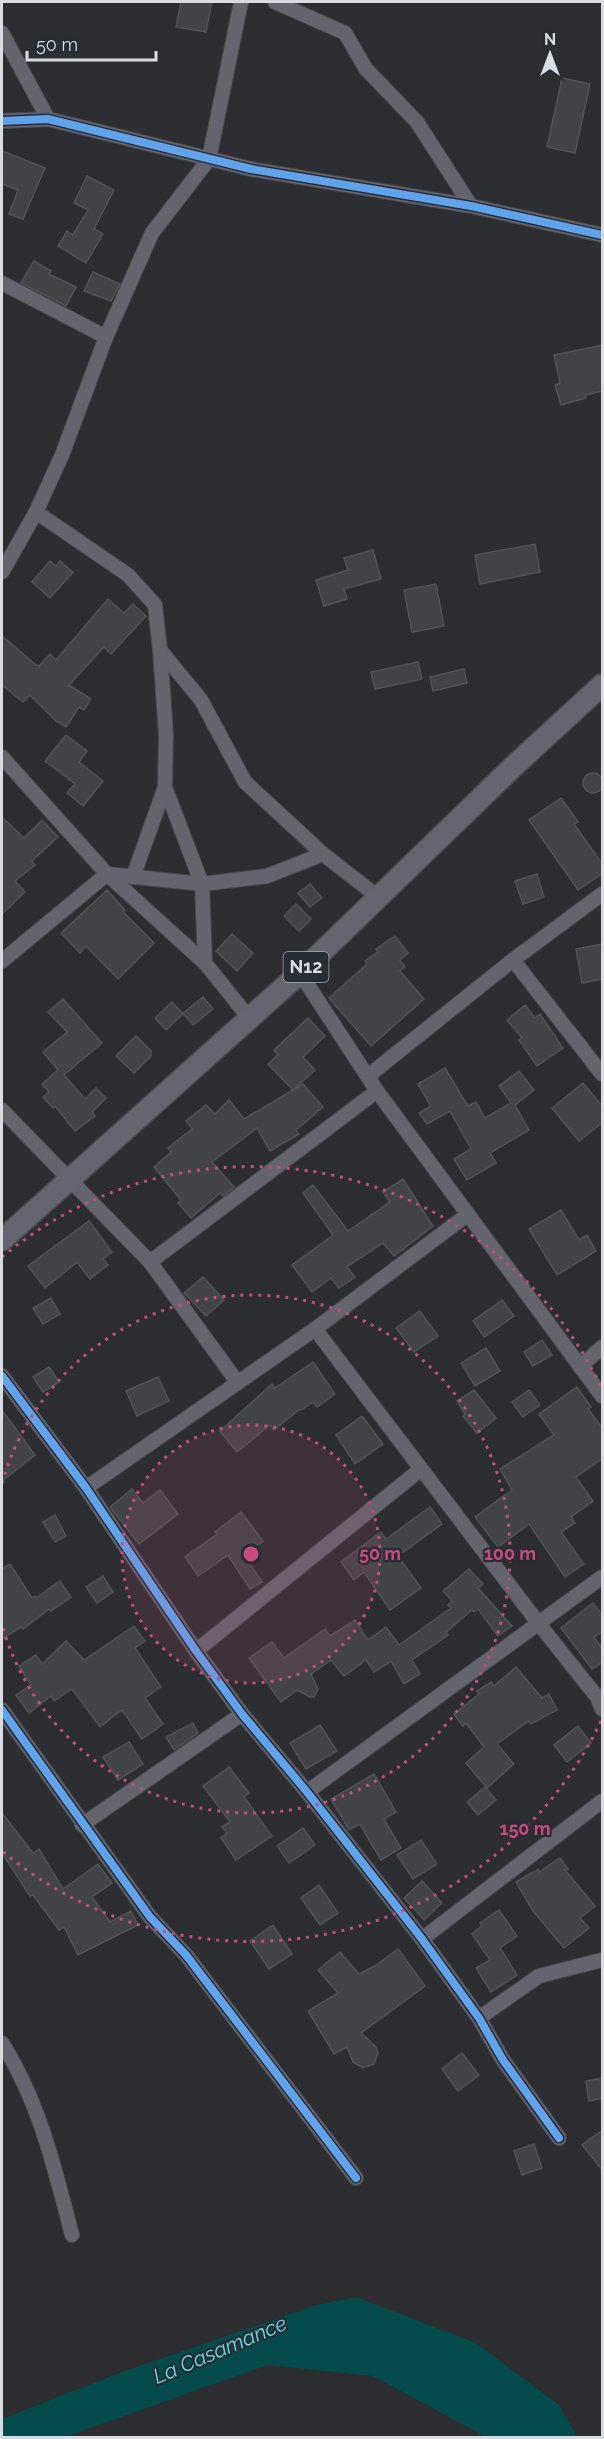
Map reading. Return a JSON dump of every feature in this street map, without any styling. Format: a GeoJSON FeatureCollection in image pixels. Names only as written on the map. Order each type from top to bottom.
{"type":"FeatureCollection","features":[{"type":"Feature","properties":{"kind":"main road","name":"N12"},"geometry":{"type":"LineString","coordinates":[[2,1240],[300,973],[377,896],[603,685]]}},
{"type":"Feature","properties":{"kind":"street"},"geometry":{"type":"LineString","coordinates":[[2,572],[36,512],[62,455],[106,337],[152,233],[209,159],[241,2]]}},
{"type":"Feature","properties":{"kind":"street"},"geometry":{"type":"LineString","coordinates":[[275,2],[345,33],[366,69],[417,122],[471,206]]}},
{"type":"Feature","properties":{"kind":"street"},"geometry":{"type":"LineString","coordinates":[[2,33],[48,118]]}},
{"type":"Feature","properties":{"kind":"street"},"geometry":{"type":"LineString","coordinates":[[2,121],[48,118],[251,169],[471,206],[603,235]]}},
{"type":"Feature","properties":{"kind":"street"},"geometry":{"type":"LineString","coordinates":[[2,283],[106,337]]}},
{"type":"Feature","properties":{"kind":"street"},"geometry":{"type":"LineString","coordinates":[[36,512],[128,576],[155,605],[166,735],[165,787],[133,877]]}},
{"type":"Feature","properties":{"kind":"street"},"geometry":{"type":"LineString","coordinates":[[160,650],[201,700],[245,782],[323,854],[377,896]]}},
{"type":"Feature","properties":{"kind":"street"},"geometry":{"type":"LineString","coordinates":[[2,757],[107,874],[205,963],[249,1018]]}},
{"type":"Feature","properties":{"kind":"street"},"geometry":{"type":"LineString","coordinates":[[165,787],[202,884],[205,963]]}},
{"type":"Feature","properties":{"kind":"street"},"geometry":{"type":"LineString","coordinates":[[2,961],[107,874],[202,884],[267,876],[323,854]]}},
{"type":"Feature","properties":{"kind":"street"},"geometry":{"type":"LineString","coordinates":[[368,1076],[513,960],[603,894]]}},
{"type":"Feature","properties":{"kind":"street"},"geometry":{"type":"LineString","coordinates":[[513,960],[603,1074]]}},
{"type":"Feature","properties":{"kind":"street"},"geometry":{"type":"LineString","coordinates":[[300,973],[377,1091],[603,1396]]}},
{"type":"Feature","properties":{"kind":"street"},"geometry":{"type":"LineString","coordinates":[[150,1262],[377,1091]]}},
{"type":"Feature","properties":{"kind":"street"},"geometry":{"type":"LineString","coordinates":[[2,1110],[150,1262],[238,1383]]}},
{"type":"Feature","properties":{"kind":"street"},"geometry":{"type":"LineString","coordinates":[[86,1488],[315,1329],[467,1215]]}},
{"type":"Feature","properties":{"kind":"street"},"geometry":{"type":"LineString","coordinates":[[315,1329],[539,1624],[597,1696],[603,1709]]}},
{"type":"Feature","properties":{"kind":"street"},"geometry":{"type":"LineString","coordinates":[[580,1366],[603,1347]]}},
{"type":"Feature","properties":{"kind":"street"},"geometry":{"type":"LineString","coordinates":[[2,1376],[86,1488],[196,1651],[242,1714],[307,1792],[422,1939],[479,2018],[503,2060],[559,2138]]}},
{"type":"Feature","properties":{"kind":"street"},"geometry":{"type":"LineString","coordinates":[[196,1651],[421,1469]]}},
{"type":"Feature","properties":{"kind":"street"},"geometry":{"type":"LineString","coordinates":[[307,1792],[603,1577]]}},
{"type":"Feature","properties":{"kind":"street"},"geometry":{"type":"LineString","coordinates":[[2,1710],[82,1825],[150,1917],[186,1955],[356,2178]]}},
{"type":"Feature","properties":{"kind":"street"},"geometry":{"type":"LineString","coordinates":[[82,1825],[242,1714]]}},
{"type":"Feature","properties":{"kind":"street"},"geometry":{"type":"LineString","coordinates":[[422,1939],[603,1801]]}},
{"type":"Feature","properties":{"kind":"street"},"geometry":{"type":"LineString","coordinates":[[479,2018],[539,1976],[603,1960]]}},
{"type":"Feature","properties":{"kind":"street"},"geometry":{"type":"LineString","coordinates":[[2,2043],[17,2066],[50,2150],[72,2235]]}},
{"type":"Feature","properties":{"kind":"water","name":"La Casamance"},"geometry":{"type":"Polygon","coordinates":[[[356,2297],[476,2343],[559,2405],[577,2437],[486,2437],[373,2376],[267,2365],[65,2437],[2,2437],[2,2419],[114,2375],[313,2306],[356,2297]]]}},
{"type":"Feature","properties":{"kind":"building"},"geometry":{"type":"Polygon","coordinates":[[[181,2],[212,2],[206,32],[176,27],[181,2]]]}},
{"type":"Feature","properties":{"kind":"building"},"geometry":{"type":"Polygon","coordinates":[[[562,78],[590,84],[575,153],[547,147],[562,78]]]}},
{"type":"Feature","properties":{"kind":"building"},"geometry":{"type":"Polygon","coordinates":[[[2,151],[45,168],[23,219],[9,214],[18,190],[2,184],[2,151]]]}},
{"type":"Feature","properties":{"kind":"building"},"geometry":{"type":"Polygon","coordinates":[[[87,176],[114,190],[94,229],[103,234],[86,263],[58,246],[67,231],[73,235],[88,210],[74,203],[87,176]]]}},
{"type":"Feature","properties":{"kind":"building"},"geometry":{"type":"Polygon","coordinates":[[[34,261],[51,271],[49,274],[76,287],[66,306],[21,283],[34,261]]]}},
{"type":"Feature","properties":{"kind":"building"},"geometry":{"type":"Polygon","coordinates":[[[93,272],[120,284],[111,301],[84,291],[93,272]]]}},
{"type":"Feature","properties":{"kind":"building"},"geometry":{"type":"Polygon","coordinates":[[[603,345],[603,391],[585,395],[586,398],[561,405],[555,385],[560,383],[554,355],[603,345]]]}},
{"type":"Feature","properties":{"kind":"building"},"geometry":{"type":"Polygon","coordinates":[[[535,544],[540,572],[480,584],[475,555],[535,544]]]}},
{"type":"Feature","properties":{"kind":"building"},"geometry":{"type":"Polygon","coordinates":[[[373,550],[381,579],[344,589],[347,599],[324,606],[316,580],[348,570],[344,558],[373,550]]]}},
{"type":"Feature","properties":{"kind":"building"},"geometry":{"type":"Polygon","coordinates":[[[50,561],[56,566],[60,561],[73,572],[50,598],[32,582],[50,561]]]}},
{"type":"Feature","properties":{"kind":"building"},"geometry":{"type":"Polygon","coordinates":[[[436,584],[444,626],[412,632],[404,590],[436,584]]]}},
{"type":"Feature","properties":{"kind":"building"},"geometry":{"type":"Polygon","coordinates":[[[108,599],[124,613],[133,604],[146,616],[111,654],[104,647],[69,685],[91,699],[84,710],[79,707],[66,727],[56,721],[30,695],[23,702],[2,685],[2,636],[39,666],[50,654],[56,660],[108,599]]]}},
{"type":"Feature","properties":{"kind":"building"},"geometry":{"type":"Polygon","coordinates":[[[418,662],[422,679],[375,689],[371,672],[418,662]]]}},
{"type":"Feature","properties":{"kind":"building"},"geometry":{"type":"Polygon","coordinates":[[[464,669],[467,683],[433,691],[430,677],[464,669]]]}},
{"type":"Feature","properties":{"kind":"building"},"geometry":{"type":"Polygon","coordinates":[[[66,735],[87,751],[79,762],[103,781],[83,806],[67,793],[75,784],[45,761],[66,735]]]}},
{"type":"Feature","properties":{"kind":"building"},"geometry":{"type":"Polygon","coordinates":[[[593,773],[600,776],[603,783],[600,790],[593,793],[586,790],[583,783],[586,776],[593,773]]]}},
{"type":"Feature","properties":{"kind":"building"},"geometry":{"type":"Polygon","coordinates":[[[561,798],[578,822],[574,824],[603,865],[603,873],[578,890],[529,820],[561,798]]]}},
{"type":"Feature","properties":{"kind":"building"},"geometry":{"type":"Polygon","coordinates":[[[2,817],[24,838],[42,820],[58,837],[32,861],[35,865],[15,881],[25,892],[2,914],[2,817]]]}},
{"type":"Feature","properties":{"kind":"building"},"geometry":{"type":"Polygon","coordinates":[[[537,874],[544,897],[523,904],[515,881],[537,874]]]}},
{"type":"Feature","properties":{"kind":"building"},"geometry":{"type":"Polygon","coordinates":[[[310,884],[322,898],[310,907],[298,893],[310,884]]]}},
{"type":"Feature","properties":{"kind":"building"},"geometry":{"type":"Polygon","coordinates":[[[107,890],[125,910],[123,912],[154,943],[118,979],[86,946],[80,953],[61,933],[107,890]]]}},
{"type":"Feature","properties":{"kind":"building"},"geometry":{"type":"Polygon","coordinates":[[[296,904],[311,919],[299,931],[284,916],[296,904]]]}},
{"type":"Feature","properties":{"kind":"building"},"geometry":{"type":"Polygon","coordinates":[[[232,934],[253,953],[237,971],[216,951],[232,934]]]}},
{"type":"Feature","properties":{"kind":"building"},"geometry":{"type":"Polygon","coordinates":[[[395,936],[408,953],[400,960],[405,967],[400,971],[424,999],[371,1046],[329,998],[367,964],[365,961],[378,952],[376,949],[395,936]]]}},
{"type":"Feature","properties":{"kind":"building"},"geometry":{"type":"Polygon","coordinates":[[[603,944],[603,979],[582,983],[576,949],[603,944]]]}},
{"type":"Feature","properties":{"kind":"building"},"geometry":{"type":"Polygon","coordinates":[[[203,997],[213,1009],[193,1025],[183,1013],[203,997]]]}},
{"type":"Feature","properties":{"kind":"building"},"geometry":{"type":"Polygon","coordinates":[[[63,999],[102,1043],[64,1075],[85,1099],[96,1088],[106,1098],[92,1112],[95,1116],[75,1131],[55,1106],[53,1108],[43,1097],[49,1092],[42,1084],[58,1070],[43,1052],[67,1032],[48,1012],[63,999]]]}},
{"type":"Feature","properties":{"kind":"building"},"geometry":{"type":"Polygon","coordinates":[[[172,1002],[183,1014],[166,1030],[155,1018],[172,1002]]]}},
{"type":"Feature","properties":{"kind":"building"},"geometry":{"type":"Polygon","coordinates":[[[525,1005],[535,1018],[540,1014],[563,1048],[537,1066],[519,1040],[522,1038],[507,1020],[525,1005]]]}},
{"type":"Feature","properties":{"kind":"building"},"geometry":{"type":"Polygon","coordinates":[[[308,1018],[325,1036],[303,1057],[315,1070],[293,1090],[268,1064],[278,1055],[274,1050],[308,1018]]]}},
{"type":"Feature","properties":{"kind":"building"},"geometry":{"type":"Polygon","coordinates":[[[136,1036],[151,1051],[151,1056],[134,1073],[116,1056],[136,1036]]]}},
{"type":"Feature","properties":{"kind":"building"},"geometry":{"type":"Polygon","coordinates":[[[445,1068],[468,1106],[476,1102],[485,1118],[511,1103],[499,1086],[519,1071],[534,1090],[515,1105],[529,1130],[490,1153],[496,1163],[467,1180],[454,1159],[471,1149],[450,1111],[427,1124],[419,1113],[431,1106],[418,1084],[445,1068]]]}},
{"type":"Feature","properties":{"kind":"building"},"geometry":{"type":"Polygon","coordinates":[[[583,1083],[603,1107],[603,1122],[579,1141],[552,1108],[583,1083]]]}},
{"type":"Feature","properties":{"kind":"building"},"geometry":{"type":"Polygon","coordinates":[[[303,1084],[323,1107],[296,1130],[299,1134],[270,1151],[257,1128],[212,1162],[234,1187],[223,1196],[220,1193],[191,1218],[178,1203],[181,1200],[154,1167],[171,1152],[168,1148],[192,1129],[186,1121],[206,1105],[215,1114],[229,1100],[244,1119],[303,1084]]]}},
{"type":"Feature","properties":{"kind":"building"},"geometry":{"type":"Polygon","coordinates":[[[403,1179],[433,1226],[394,1256],[383,1243],[347,1267],[355,1277],[339,1288],[331,1278],[312,1292],[292,1265],[333,1235],[303,1193],[313,1185],[348,1231],[390,1202],[383,1192],[403,1179]]]}},
{"type":"Feature","properties":{"kind":"building"},"geometry":{"type":"Polygon","coordinates":[[[561,1210],[579,1240],[587,1235],[596,1251],[557,1275],[529,1229],[561,1210]]]}},
{"type":"Feature","properties":{"kind":"building"},"geometry":{"type":"Polygon","coordinates":[[[89,1221],[112,1252],[103,1259],[108,1265],[90,1279],[77,1262],[45,1288],[28,1266],[89,1221]]]}},
{"type":"Feature","properties":{"kind":"building"},"geometry":{"type":"Polygon","coordinates":[[[203,1277],[224,1300],[206,1316],[184,1293],[203,1277]]]}},
{"type":"Feature","properties":{"kind":"building"},"geometry":{"type":"Polygon","coordinates":[[[51,1298],[60,1314],[43,1324],[33,1308],[51,1298]]]}},
{"type":"Feature","properties":{"kind":"building"},"geometry":{"type":"Polygon","coordinates":[[[502,1300],[514,1316],[484,1337],[473,1321],[502,1300]]]}},
{"type":"Feature","properties":{"kind":"building"},"geometry":{"type":"Polygon","coordinates":[[[420,1311],[438,1336],[414,1352],[396,1328],[420,1311]]]}},
{"type":"Feature","properties":{"kind":"building"},"geometry":{"type":"Polygon","coordinates":[[[542,1340],[552,1355],[533,1366],[524,1352],[542,1340]]]}},
{"type":"Feature","properties":{"kind":"building"},"geometry":{"type":"Polygon","coordinates":[[[486,1348],[500,1371],[475,1386],[461,1363],[486,1348]]]}},
{"type":"Feature","properties":{"kind":"building"},"geometry":{"type":"Polygon","coordinates":[[[313,1362],[335,1394],[317,1407],[313,1402],[300,1409],[274,1430],[270,1425],[237,1452],[220,1431],[272,1384],[275,1388],[313,1362]]]}},
{"type":"Feature","properties":{"kind":"building"},"geometry":{"type":"Polygon","coordinates":[[[49,1367],[59,1382],[43,1392],[33,1377],[49,1367]]]}},
{"type":"Feature","properties":{"kind":"building"},"geometry":{"type":"Polygon","coordinates":[[[158,1377],[169,1401],[137,1416],[126,1391],[158,1377]]]}},
{"type":"Feature","properties":{"kind":"building"},"geometry":{"type":"Polygon","coordinates":[[[577,1387],[591,1407],[588,1409],[603,1429],[603,1458],[576,1477],[593,1501],[571,1517],[575,1523],[561,1532],[584,1564],[565,1577],[529,1524],[498,1547],[475,1517],[512,1490],[500,1469],[554,1435],[539,1414],[577,1387]]]}},
{"type":"Feature","properties":{"kind":"building"},"geometry":{"type":"Polygon","coordinates":[[[474,1390],[496,1418],[477,1433],[463,1416],[465,1414],[457,1401],[474,1390]]]}},
{"type":"Feature","properties":{"kind":"building"},"geometry":{"type":"Polygon","coordinates":[[[529,1390],[540,1405],[523,1417],[512,1402],[529,1390]]]}},
{"type":"Feature","properties":{"kind":"building"},"geometry":{"type":"Polygon","coordinates":[[[2,1410],[35,1455],[2,1481],[2,1410]]]}},
{"type":"Feature","properties":{"kind":"building"},"geometry":{"type":"Polygon","coordinates":[[[362,1416],[383,1444],[355,1464],[336,1435],[362,1416]]]}},
{"type":"Feature","properties":{"kind":"building"},"geometry":{"type":"Polygon","coordinates":[[[132,1489],[143,1503],[160,1490],[178,1514],[139,1544],[110,1507],[132,1489]]]}},
{"type":"Feature","properties":{"kind":"building"},"geometry":{"type":"Polygon","coordinates":[[[430,1507],[442,1524],[398,1556],[421,1588],[390,1610],[364,1572],[354,1580],[341,1562],[381,1532],[386,1539],[430,1507]]]}},
{"type":"Feature","properties":{"kind":"building"},"geometry":{"type":"Polygon","coordinates":[[[241,1512],[263,1541],[244,1555],[262,1582],[250,1589],[228,1555],[198,1576],[185,1557],[217,1534],[215,1532],[241,1512]]]}},
{"type":"Feature","properties":{"kind":"building"},"geometry":{"type":"Polygon","coordinates":[[[55,1515],[66,1536],[55,1542],[43,1522],[55,1515]]]}},
{"type":"Feature","properties":{"kind":"building"},"geometry":{"type":"Polygon","coordinates":[[[10,1564],[32,1598],[35,1596],[36,1598],[60,1581],[71,1597],[51,1611],[49,1609],[23,1629],[21,1627],[2,1639],[2,1569],[10,1564]]]}},
{"type":"Feature","properties":{"kind":"building"},"geometry":{"type":"Polygon","coordinates":[[[469,1569],[483,1584],[478,1588],[512,1626],[498,1636],[478,1609],[474,1612],[472,1610],[446,1632],[448,1635],[412,1660],[420,1674],[404,1684],[391,1661],[374,1672],[366,1660],[344,1676],[331,1660],[311,1674],[318,1689],[314,1697],[297,1690],[281,1702],[249,1658],[272,1642],[284,1658],[325,1629],[330,1636],[355,1620],[368,1640],[386,1627],[399,1645],[451,1608],[448,1605],[452,1601],[443,1591],[469,1569]]]}},
{"type":"Feature","properties":{"kind":"building"},"geometry":{"type":"Polygon","coordinates":[[[103,1576],[113,1592],[97,1603],[86,1587],[103,1576]]]}},
{"type":"Feature","properties":{"kind":"building"},"geometry":{"type":"Polygon","coordinates":[[[593,1603],[603,1616],[603,1631],[594,1637],[603,1650],[603,1662],[592,1669],[561,1628],[593,1603]]]}},
{"type":"Feature","properties":{"kind":"building"},"geometry":{"type":"Polygon","coordinates":[[[134,1626],[145,1641],[135,1648],[161,1687],[145,1698],[163,1724],[142,1739],[122,1710],[100,1727],[72,1689],[54,1701],[51,1696],[29,1713],[16,1695],[31,1685],[19,1666],[36,1655],[42,1664],[66,1641],[84,1660],[134,1626]]]}},
{"type":"Feature","properties":{"kind":"building"},"geometry":{"type":"Polygon","coordinates":[[[516,1667],[542,1698],[549,1694],[557,1710],[531,1724],[529,1721],[497,1744],[514,1764],[487,1788],[466,1763],[484,1747],[466,1723],[463,1726],[454,1714],[479,1694],[477,1691],[491,1682],[494,1686],[516,1667]]]}},
{"type":"Feature","properties":{"kind":"building"},"geometry":{"type":"Polygon","coordinates":[[[193,1723],[198,1733],[174,1750],[166,1737],[193,1723]]]}},
{"type":"Feature","properties":{"kind":"building"},"geometry":{"type":"Polygon","coordinates":[[[320,1725],[337,1751],[306,1769],[290,1743],[320,1725]]]}},
{"type":"Feature","properties":{"kind":"building"},"geometry":{"type":"Polygon","coordinates":[[[578,1726],[591,1743],[567,1762],[554,1745],[578,1726]]]}},
{"type":"Feature","properties":{"kind":"building"},"geometry":{"type":"Polygon","coordinates":[[[129,1742],[143,1764],[118,1780],[103,1757],[129,1742]]]}},
{"type":"Feature","properties":{"kind":"building"},"geometry":{"type":"Polygon","coordinates":[[[229,1767],[249,1793],[244,1797],[272,1836],[236,1860],[221,1838],[227,1833],[222,1827],[230,1822],[203,1786],[229,1767]]]}},
{"type":"Feature","properties":{"kind":"building"},"geometry":{"type":"Polygon","coordinates":[[[374,1774],[396,1812],[384,1819],[401,1848],[381,1860],[360,1824],[349,1830],[331,1799],[374,1774]]]}},
{"type":"Feature","properties":{"kind":"building"},"geometry":{"type":"Polygon","coordinates":[[[485,1787],[496,1800],[478,1815],[467,1802],[485,1787]]]}},
{"type":"Feature","properties":{"kind":"building"},"geometry":{"type":"Polygon","coordinates":[[[2,1813],[33,1853],[39,1849],[63,1889],[98,1864],[112,1883],[92,1897],[110,1922],[131,1911],[138,1925],[78,1955],[64,1927],[59,1930],[33,1895],[30,1896],[2,1853],[2,1813]]]}},
{"type":"Feature","properties":{"kind":"building"},"geometry":{"type":"Polygon","coordinates":[[[303,1828],[315,1845],[289,1863],[277,1846],[303,1828]]]}},
{"type":"Feature","properties":{"kind":"building"},"geometry":{"type":"Polygon","coordinates":[[[421,1840],[437,1864],[413,1879],[397,1855],[421,1840]]]}},
{"type":"Feature","properties":{"kind":"building"},"geometry":{"type":"Polygon","coordinates":[[[560,1858],[568,1869],[565,1870],[595,1906],[580,1918],[589,1928],[564,1948],[533,1911],[516,1882],[538,1869],[539,1872],[560,1858]]]}},
{"type":"Feature","properties":{"kind":"building"},"geometry":{"type":"Polygon","coordinates":[[[422,1881],[442,1903],[424,1920],[404,1898],[422,1881]]]}},
{"type":"Feature","properties":{"kind":"building"},"geometry":{"type":"Polygon","coordinates":[[[319,1885],[338,1913],[320,1925],[301,1898],[319,1885]]]}},
{"type":"Feature","properties":{"kind":"building"},"geometry":{"type":"Polygon","coordinates":[[[499,1910],[517,1936],[500,1948],[517,1975],[491,1992],[476,1968],[490,1960],[472,1934],[482,1926],[480,1923],[499,1910]]]}},
{"type":"Feature","properties":{"kind":"building"},"geometry":{"type":"Polygon","coordinates":[[[273,1925],[292,1954],[269,1969],[250,1941],[273,1925]]]}},
{"type":"Feature","properties":{"kind":"building"},"geometry":{"type":"Polygon","coordinates":[[[398,1949],[425,1986],[361,2033],[376,2047],[378,2053],[374,2064],[363,2068],[353,2062],[347,2047],[334,2054],[308,2011],[338,1993],[318,1970],[340,1952],[359,1974],[375,1966],[398,1949]]]}},
{"type":"Feature","properties":{"kind":"building"},"geometry":{"type":"Polygon","coordinates":[[[462,2053],[479,2075],[458,2091],[442,2069],[462,2053]]]}},
{"type":"Feature","properties":{"kind":"building"},"geometry":{"type":"Polygon","coordinates":[[[603,2078],[603,2098],[589,2101],[586,2081],[603,2078]]]}},
{"type":"Feature","properties":{"kind":"building"},"geometry":{"type":"Polygon","coordinates":[[[603,2130],[603,2171],[582,2145],[603,2130]]]}},
{"type":"Feature","properties":{"kind":"building"},"geometry":{"type":"Polygon","coordinates":[[[534,2144],[542,2168],[522,2175],[514,2151],[534,2144]]]}},
{"type":"Feature","properties":{"kind":"cycle path"},"geometry":{"type":"LineString","coordinates":[[2,121],[48,119],[251,169],[471,206],[602,235]]}},
{"type":"Feature","properties":{"kind":"cycle path"},"geometry":{"type":"LineString","coordinates":[[2,1376],[86,1488],[196,1651],[242,1714],[307,1792],[422,1939],[479,2018],[503,2060],[559,2138]]}},
{"type":"Feature","properties":{"kind":"cycle path"},"geometry":{"type":"LineString","coordinates":[[2,1710],[150,1917],[186,1955],[356,2178]]}}]}
